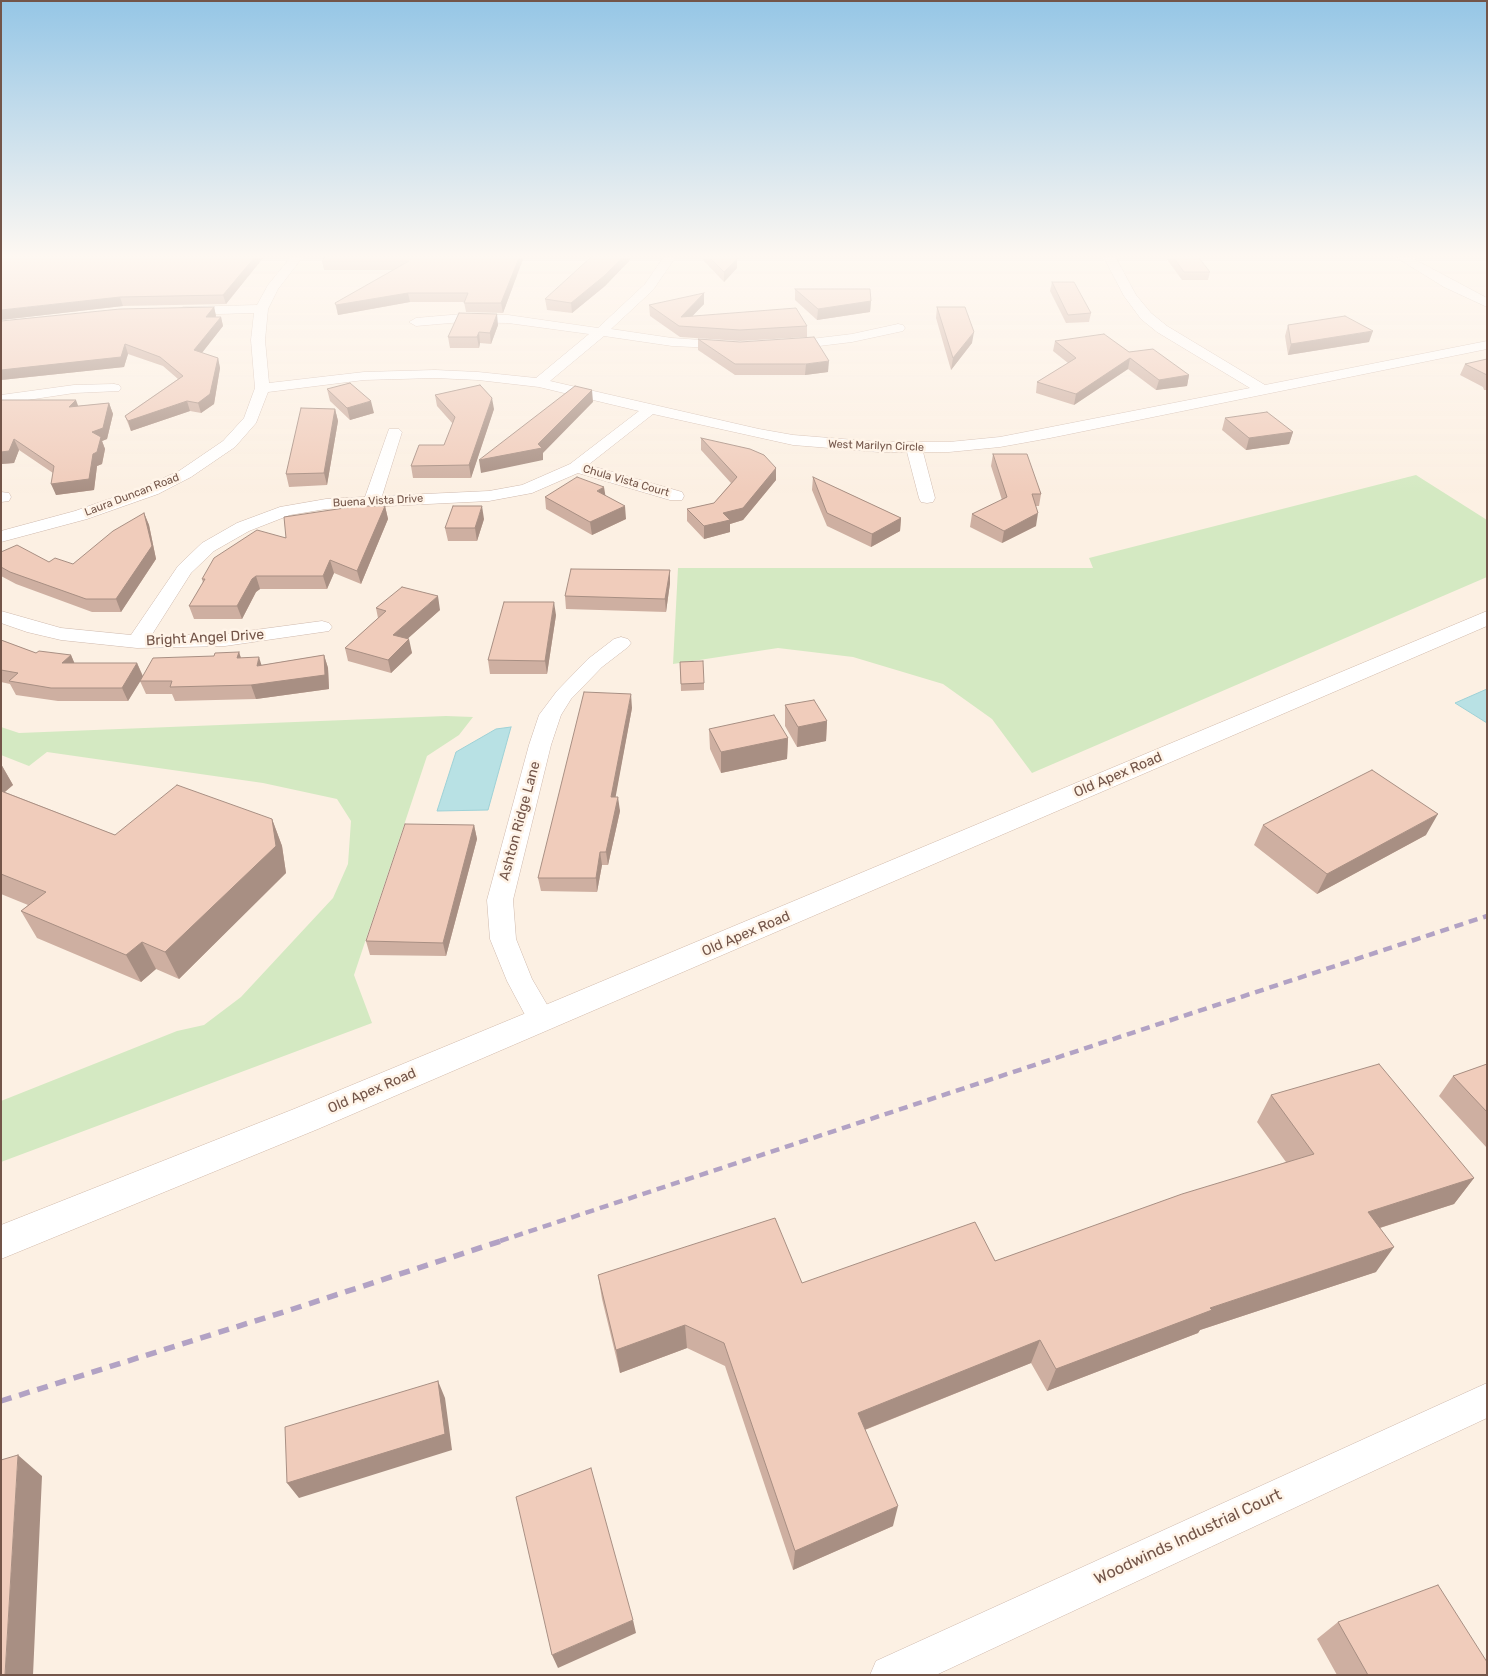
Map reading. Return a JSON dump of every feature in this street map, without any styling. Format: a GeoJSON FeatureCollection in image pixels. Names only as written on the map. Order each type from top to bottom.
{"type":"FeatureCollection","features":[{"type":"Feature","properties":{"kind":"main road","name":"Old Apex Road"},"geometry":{"type":"LineString","coordinates":[[1,1242],[306,1119],[542,1020],[1487,618]]}},
{"type":"Feature","properties":{"kind":"street","name":"Laura Duncan Road"},"geometry":{"type":"LineString","coordinates":[[1,537],[117,503],[185,474],[219,452],[251,420],[258,404],[262,388],[258,336]]}},
{"type":"Feature","properties":{"kind":"street"},"geometry":{"type":"LineString","coordinates":[[539,383],[595,336]]}},
{"type":"Feature","properties":{"kind":"street"},"geometry":{"type":"LineString","coordinates":[[638,336],[672,342],[740,347]]}},
{"type":"Feature","properties":{"kind":"street"},"geometry":{"type":"LineString","coordinates":[[769,346],[826,342],[856,336]]}},
{"type":"Feature","properties":{"kind":"street"},"geometry":{"type":"LineString","coordinates":[[1174,336],[1263,390]]}},
{"type":"Feature","properties":{"kind":"street","name":"West Marilyn Circle"},"geometry":{"type":"LineString","coordinates":[[262,388],[400,374],[478,376],[539,383],[793,440],[844,446],[914,448],[1000,442],[1487,345]]}},
{"type":"Feature","properties":{"kind":"street"},"geometry":{"type":"LineString","coordinates":[[1,400],[74,389],[114,388]]}},
{"type":"Feature","properties":{"kind":"street","name":"Buena Vista Drive"},"geometry":{"type":"LineString","coordinates":[[137,642],[184,570],[208,547],[243,527],[286,511],[326,504],[372,500],[466,497],[508,493],[540,484],[576,467],[650,409]]}},
{"type":"Feature","properties":{"kind":"street"},"geometry":{"type":"LineString","coordinates":[[372,500],[394,432]]}},
{"type":"Feature","properties":{"kind":"street"},"geometry":{"type":"LineString","coordinates":[[914,448],[928,498]]}},
{"type":"Feature","properties":{"kind":"street","name":"Chula Vista Court"},"geometry":{"type":"LineString","coordinates":[[576,467],[676,496]]}},
{"type":"Feature","properties":{"kind":"street","name":"Bright Angel Drive"},"geometry":{"type":"LineString","coordinates":[[1,617],[34,628],[61,634],[137,642],[225,640],[322,626]]}},
{"type":"Feature","properties":{"kind":"street","name":"Ashton Ridge Lane"},"geometry":{"type":"LineString","coordinates":[[542,1020],[520,981],[503,938],[500,900],[540,745],[550,715],[564,696],[595,663],[621,643]]}},
{"type":"Feature","properties":{"kind":"street","name":"Woodwinds Industrial Court"},"geometry":{"type":"LineString","coordinates":[[890,1675],[1487,1400]]}},
{"type":"Feature","properties":{"kind":"green space"},"geometry":{"type":"Polygon","coordinates":[[[1416,475],[1487,520],[1487,577],[1032,773],[992,719],[943,684],[853,657],[778,648],[673,664],[678,568],[1093,568],[1089,558],[1416,475]]]}},
{"type":"Feature","properties":{"kind":"green space"},"geometry":{"type":"Polygon","coordinates":[[[446,716],[473,717],[459,735],[427,756],[354,975],[372,1023],[1,1162],[1,1101],[177,1031],[204,1025],[241,997],[333,898],[348,864],[351,821],[337,799],[263,783],[47,752],[29,766],[1,755],[1,727],[19,733],[446,716]]]}},
{"type":"Feature","properties":{"kind":"water"},"geometry":{"type":"Polygon","coordinates":[[[1487,689],[1487,723],[1455,703],[1487,689]]]}},
{"type":"Feature","properties":{"kind":"water"},"geometry":{"type":"Polygon","coordinates":[[[511,727],[488,810],[437,811],[456,752],[496,729],[511,727]]]}},
{"type":"Feature","properties":{"kind":"building"},"geometry":{"type":"Polygon","coordinates":[[[1,336],[205,336],[194,350],[218,358],[210,394],[198,403],[187,401],[128,421],[125,416],[183,376],[160,357],[125,344],[121,357],[1,370],[1,336]]]}},
{"type":"Feature","properties":{"kind":"building"},"geometry":{"type":"Polygon","coordinates":[[[448,336],[477,336],[477,337],[448,336]]]}},
{"type":"Feature","properties":{"kind":"building"},"geometry":{"type":"Polygon","coordinates":[[[946,336],[971,336],[953,358],[946,336]]]}},
{"type":"Feature","properties":{"kind":"building"},"geometry":{"type":"Polygon","coordinates":[[[1089,336],[1107,336],[1129,352],[1153,349],[1189,375],[1159,380],[1130,358],[1076,394],[1037,382],[1076,358],[1055,341],[1089,336]]]}},
{"type":"Feature","properties":{"kind":"building"},"geometry":{"type":"Polygon","coordinates":[[[1290,336],[1340,336],[1291,344],[1290,336]]]}},
{"type":"Feature","properties":{"kind":"building"},"geometry":{"type":"Polygon","coordinates":[[[814,337],[829,361],[806,364],[735,364],[698,339],[740,342],[814,337]]]}},
{"type":"Feature","properties":{"kind":"building"},"geometry":{"type":"Polygon","coordinates":[[[1487,359],[1487,375],[1465,364],[1487,359]]]}},
{"type":"Feature","properties":{"kind":"building"},"geometry":{"type":"Polygon","coordinates":[[[350,383],[371,401],[347,408],[327,389],[350,383]]]}},
{"type":"Feature","properties":{"kind":"building"},"geometry":{"type":"Polygon","coordinates":[[[480,385],[492,398],[469,465],[411,466],[419,445],[444,445],[455,417],[435,395],[480,385]]]}},
{"type":"Feature","properties":{"kind":"building"},"geometry":{"type":"Polygon","coordinates":[[[575,386],[592,390],[538,444],[542,448],[479,460],[575,386]]]}},
{"type":"Feature","properties":{"kind":"building"},"geometry":{"type":"Polygon","coordinates":[[[1,400],[76,400],[69,407],[109,403],[103,428],[92,432],[101,437],[97,452],[93,454],[89,479],[51,484],[54,466],[14,439],[9,451],[1,452],[1,400]]]}},
{"type":"Feature","properties":{"kind":"building"},"geometry":{"type":"Polygon","coordinates":[[[301,408],[335,409],[324,473],[286,474],[301,408]]]}},
{"type":"Feature","properties":{"kind":"building"},"geometry":{"type":"Polygon","coordinates":[[[1267,412],[1293,432],[1249,438],[1225,418],[1267,412]]]}},
{"type":"Feature","properties":{"kind":"building"},"geometry":{"type":"Polygon","coordinates":[[[701,438],[750,449],[764,455],[776,468],[743,508],[723,513],[730,520],[704,526],[687,509],[714,503],[737,477],[701,438]]]}},
{"type":"Feature","properties":{"kind":"building"},"geometry":{"type":"Polygon","coordinates":[[[993,454],[1027,454],[1041,494],[1032,494],[1038,513],[1004,531],[972,514],[1007,497],[993,454]]]}},
{"type":"Feature","properties":{"kind":"building"},"geometry":{"type":"Polygon","coordinates":[[[577,477],[604,487],[597,491],[625,506],[590,522],[545,497],[577,477]]]}},
{"type":"Feature","properties":{"kind":"building"},"geometry":{"type":"Polygon","coordinates":[[[813,477],[901,518],[872,534],[827,513],[813,477]]]}},
{"type":"Feature","properties":{"kind":"building"},"geometry":{"type":"Polygon","coordinates":[[[358,506],[385,506],[357,571],[330,560],[323,576],[256,576],[252,579],[237,606],[189,606],[205,579],[202,579],[214,558],[257,530],[286,538],[284,517],[358,506]]]}},
{"type":"Feature","properties":{"kind":"building"},"geometry":{"type":"Polygon","coordinates":[[[453,506],[482,506],[475,528],[445,528],[453,506]]]}},
{"type":"Feature","properties":{"kind":"building"},"geometry":{"type":"Polygon","coordinates":[[[144,513],[152,546],[116,599],[86,599],[10,572],[1,567],[1,552],[17,545],[49,562],[55,558],[73,564],[113,531],[144,513]]]}},
{"type":"Feature","properties":{"kind":"building"},"geometry":{"type":"Polygon","coordinates":[[[571,569],[670,570],[665,599],[565,596],[571,569]]]}},
{"type":"Feature","properties":{"kind":"building"},"geometry":{"type":"Polygon","coordinates":[[[402,587],[438,596],[393,635],[409,639],[388,660],[345,648],[386,611],[376,608],[402,587]]]}},
{"type":"Feature","properties":{"kind":"building"},"geometry":{"type":"Polygon","coordinates":[[[504,602],[554,602],[545,661],[488,660],[504,602]]]}},
{"type":"Feature","properties":{"kind":"building"},"geometry":{"type":"Polygon","coordinates":[[[1,640],[36,653],[39,651],[71,655],[62,663],[137,663],[122,688],[51,688],[9,681],[18,673],[1,670],[1,640]]]}},
{"type":"Feature","properties":{"kind":"building"},"geometry":{"type":"Polygon","coordinates":[[[239,652],[237,658],[259,657],[257,666],[324,655],[325,675],[251,685],[170,687],[172,681],[140,681],[153,658],[214,656],[215,653],[239,652]]]}},
{"type":"Feature","properties":{"kind":"building"},"geometry":{"type":"Polygon","coordinates":[[[703,661],[704,683],[681,684],[680,662],[703,661]]]}},
{"type":"Feature","properties":{"kind":"building"},"geometry":{"type":"Polygon","coordinates":[[[584,692],[631,694],[611,797],[618,797],[606,852],[600,852],[596,878],[538,878],[584,692]]]}},
{"type":"Feature","properties":{"kind":"building"},"geometry":{"type":"Polygon","coordinates":[[[814,700],[827,721],[798,727],[785,705],[814,700]]]}},
{"type":"Feature","properties":{"kind":"building"},"geometry":{"type":"Polygon","coordinates":[[[774,715],[788,738],[721,752],[709,729],[774,715]]]}},
{"type":"Feature","properties":{"kind":"building"},"geometry":{"type":"Polygon","coordinates":[[[1372,770],[1438,814],[1327,874],[1263,825],[1372,770]]]}},
{"type":"Feature","properties":{"kind":"building"},"geometry":{"type":"Polygon","coordinates":[[[177,785],[272,819],[276,846],[165,952],[142,942],[126,955],[21,911],[46,892],[1,874],[1,791],[115,835],[177,785]]]}},
{"type":"Feature","properties":{"kind":"building"},"geometry":{"type":"Polygon","coordinates":[[[405,824],[474,825],[443,943],[366,941],[405,824]]]}},
{"type":"Feature","properties":{"kind":"building"},"geometry":{"type":"Polygon","coordinates":[[[1379,1064],[1474,1178],[1368,1212],[1394,1247],[1210,1308],[1212,1310],[1056,1369],[1040,1340],[858,1413],[898,1506],[795,1551],[724,1343],[685,1325],[616,1350],[598,1275],[775,1218],[802,1283],[975,1222],[995,1261],[1182,1194],[1314,1154],[1271,1095],[1379,1064]]]}},
{"type":"Feature","properties":{"kind":"building"},"geometry":{"type":"Polygon","coordinates":[[[1487,1064],[1487,1112],[1453,1076],[1487,1064]]]}},
{"type":"Feature","properties":{"kind":"building"},"geometry":{"type":"Polygon","coordinates":[[[438,1381],[445,1434],[287,1483],[285,1427],[438,1381]]]}},
{"type":"Feature","properties":{"kind":"building"},"geometry":{"type":"Polygon","coordinates":[[[18,1455],[5,1675],[1,1675],[1,1460],[18,1455]]]}},
{"type":"Feature","properties":{"kind":"building"},"geometry":{"type":"Polygon","coordinates":[[[591,1468],[633,1620],[552,1655],[516,1497],[591,1468]]]}},
{"type":"Feature","properties":{"kind":"building"},"geometry":{"type":"Polygon","coordinates":[[[1438,1585],[1487,1662],[1487,1675],[1368,1675],[1338,1622],[1438,1585]]]}},
{"type":"Feature","properties":{"kind":"railway"},"geometry":{"type":"LineString","coordinates":[[500,1241],[1487,916]]}},
{"type":"Feature","properties":{"kind":"railway"},"geometry":{"type":"LineString","coordinates":[[1,1401],[504,1240]]}}]}
